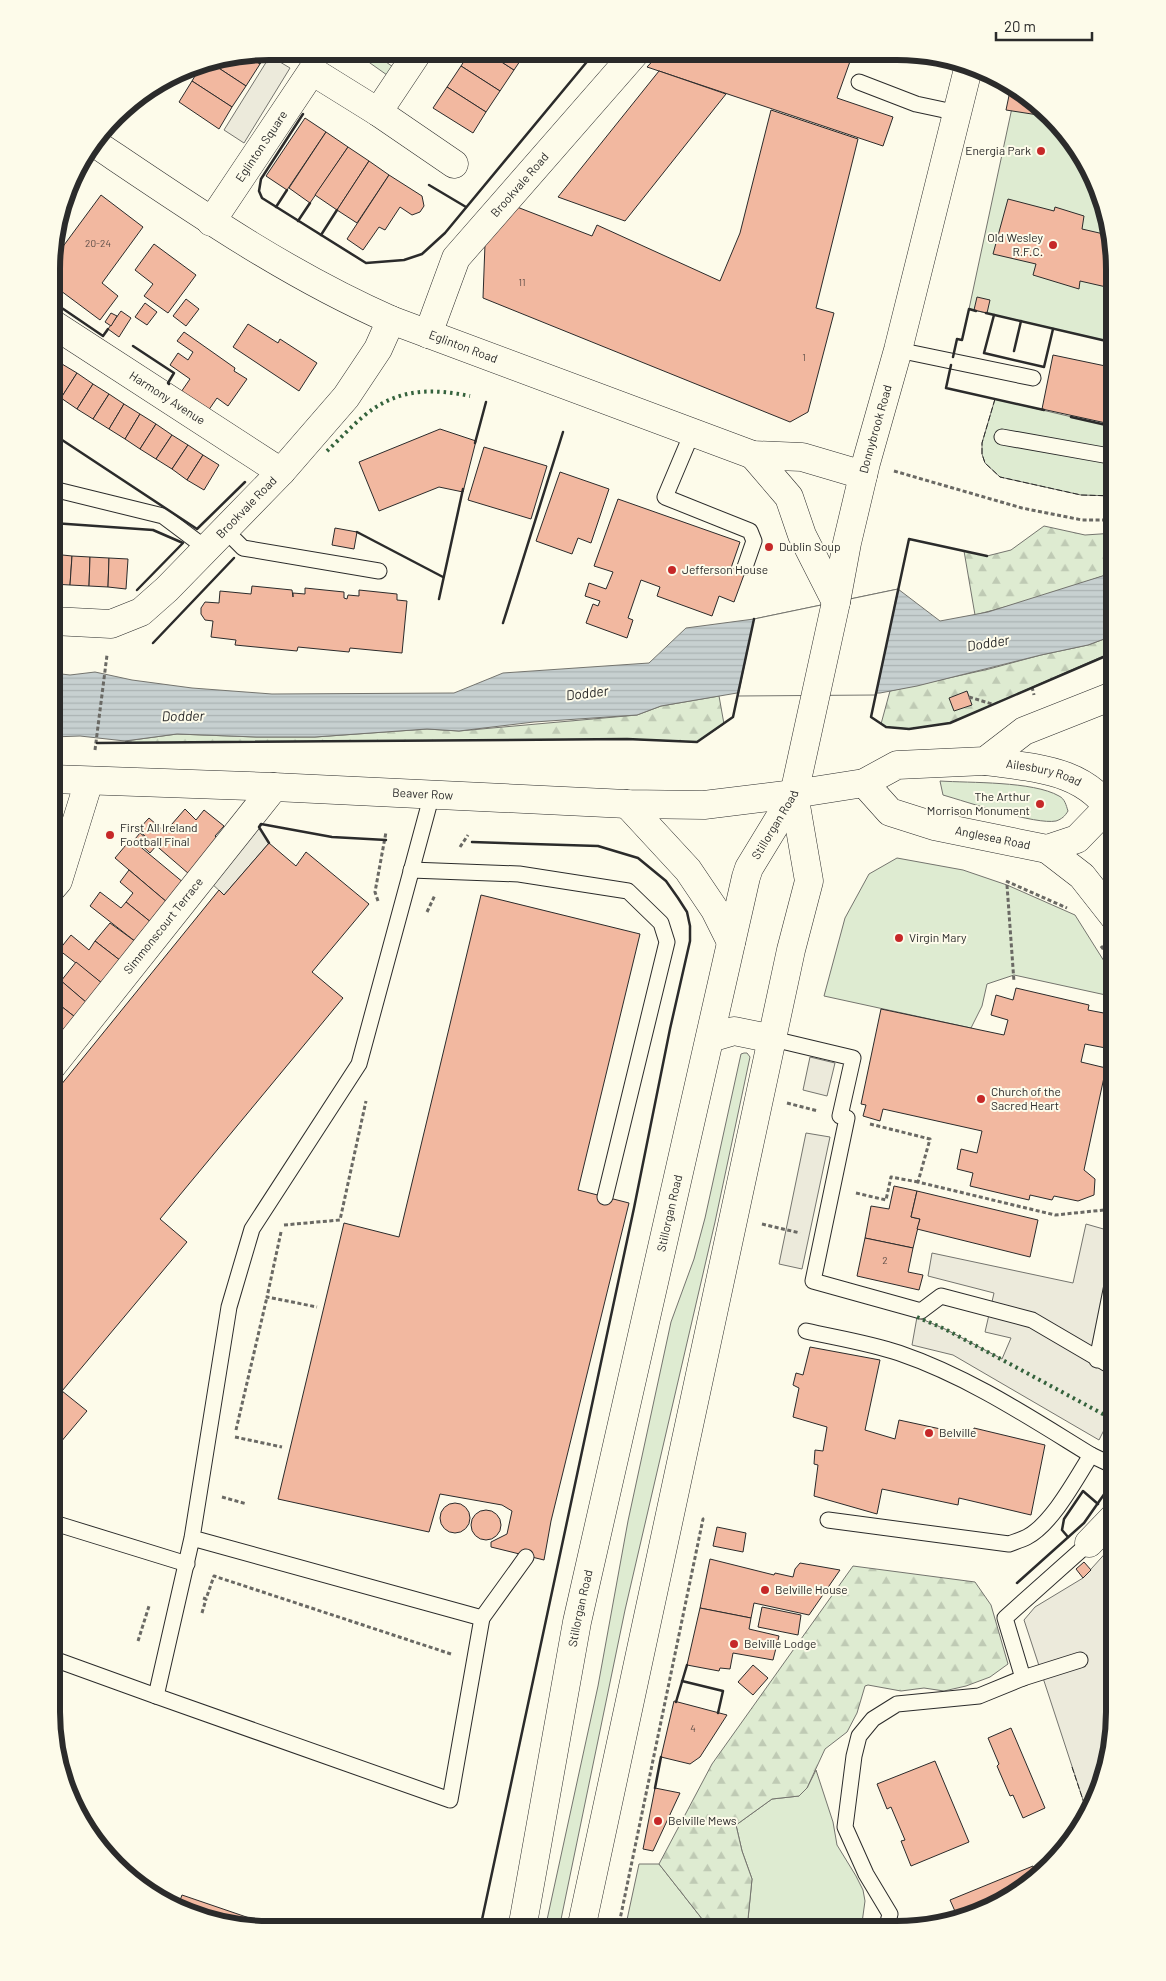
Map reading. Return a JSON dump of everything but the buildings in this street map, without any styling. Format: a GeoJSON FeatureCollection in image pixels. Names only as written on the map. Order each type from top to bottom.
{"type":"FeatureCollection","features":[{"type":"Feature","properties":{"kind":"main road"},"geometry":{"type":"LineString","coordinates":[[378,112],[413,60]]}},
{"type":"Feature","properties":{"kind":"main road","name":"Brookvale Road"},"geometry":{"type":"LineString","coordinates":[[428,334],[456,258],[629,60]]}},
{"type":"Feature","properties":{"kind":"main road","name":"Eglinton Square"},"geometry":{"type":"LineString","coordinates":[[211,222],[314,61],[378,112],[454,164]]}},
{"type":"Feature","properties":{"kind":"main road","name":"Donnybrook Road"},"geometry":{"type":"LineString","coordinates":[[794,794],[863,475],[898,350],[967,72]]}},
{"type":"Feature","properties":{"kind":"main road","name":"Eglinton Road"},"geometry":{"type":"LineString","coordinates":[[100,147],[211,222],[344,299],[391,320],[753,455],[802,457],[863,475]]}},
{"type":"Feature","properties":{"kind":"main road","name":"Brookvale Road"},"geometry":{"type":"LineString","coordinates":[[60,621],[111,624],[141,612],[167,589],[281,472],[346,396],[378,349],[391,320]]}},
{"type":"Feature","properties":{"kind":"main road","name":"Harmony Avenue"},"geometry":{"type":"LineString","coordinates":[[60,329],[281,472]]}},
{"type":"Feature","properties":{"kind":"main road"},"geometry":{"type":"LineString","coordinates":[[753,455],[779,483],[789,498],[802,535],[836,602]]}},
{"type":"Feature","properties":{"kind":"main road"},"geometry":{"type":"LineString","coordinates":[[794,794],[864,782],[897,765],[985,760],[1024,731],[1106,699]]}},
{"type":"Feature","properties":{"kind":"main road","name":"Ailesbury Road"},"geometry":{"type":"LineString","coordinates":[[985,760],[1061,773],[1086,786],[1106,802]]}},
{"type":"Feature","properties":{"kind":"main road","name":"Beaver Row"},"geometry":{"type":"LineString","coordinates":[[60,779],[274,787],[627,804],[704,805],[794,794]]}},
{"type":"Feature","properties":{"kind":"main road"},"geometry":{"type":"LineString","coordinates":[[60,875],[89,781]]}},
{"type":"Feature","properties":{"kind":"main road","name":"Anglesea Road"},"geometry":{"type":"LineString","coordinates":[[864,782],[890,812],[934,826],[1047,850],[1077,839],[1106,813]]}},
{"type":"Feature","properties":{"kind":"main road","name":"Simmonscourt Terrace"},"geometry":{"type":"LineString","coordinates":[[60,1056],[274,787]]}},
{"type":"Feature","properties":{"kind":"main road","name":"Stillorgan Road"},"geometry":{"type":"LineString","coordinates":[[523,1921],[577,1622],[731,942],[749,868],[794,794]]}},
{"type":"Feature","properties":{"kind":"main road","name":"Stillorgan Road"},"geometry":{"type":"LineString","coordinates":[[583,1921],[792,950],[809,881],[794,794]]}},
{"type":"Feature","properties":{"kind":"main road"},"geometry":{"type":"LineString","coordinates":[[627,804],[688,870],[715,910],[731,942]]}},
{"type":"Feature","properties":{"kind":"main road"},"geometry":{"type":"LineString","coordinates":[[1047,850],[1082,876],[1106,908]]}},
{"type":"Feature","properties":{"kind":"main road"},"geometry":{"type":"LineString","coordinates":[[710,1038],[734,1031],[773,1039]]}},
{"type":"Feature","properties":{"kind":"main road"},"geometry":{"type":"LineString","coordinates":[[1090,1543],[1106,1526]]}},
{"type":"Feature","properties":{"kind":"lane"},"geometry":{"type":"LineString","coordinates":[[859,82],[916,104],[958,113]]}},
{"type":"Feature","properties":{"kind":"lane"},"geometry":{"type":"LineString","coordinates":[[898,350],[1033,378]]}},
{"type":"Feature","properties":{"kind":"lane"},"geometry":{"type":"LineString","coordinates":[[692,433],[665,497],[750,531],[754,541],[745,567]]}},
{"type":"Feature","properties":{"kind":"lane"},"geometry":{"type":"LineString","coordinates":[[1002,437],[1106,455]]}},
{"type":"Feature","properties":{"kind":"lane"},"geometry":{"type":"LineString","coordinates":[[60,491],[163,516],[216,540],[243,548],[379,571]]}},
{"type":"Feature","properties":{"kind":"lane"},"geometry":{"type":"LineString","coordinates":[[156,1696],[192,1538],[229,1307],[252,1229],[359,1064],[432,794]]}},
{"type":"Feature","properties":{"kind":"lane"},"geometry":{"type":"LineString","coordinates":[[411,870],[519,874],[628,891],[661,923],[667,942],[605,1197]]}},
{"type":"Feature","properties":{"kind":"lane"},"geometry":{"type":"LineString","coordinates":[[773,1039],[853,1058],[844,1117],[813,1281],[921,1311],[941,1296],[1023,1317],[1032,1320],[1106,1364]]}},
{"type":"Feature","properties":{"kind":"lane"},"geometry":{"type":"LineString","coordinates":[[1098,1360],[1106,1318]]}},
{"type":"Feature","properties":{"kind":"lane"},"geometry":{"type":"LineString","coordinates":[[806,1331],[899,1353],[957,1376],[1106,1462]]}},
{"type":"Feature","properties":{"kind":"lane"},"geometry":{"type":"LineString","coordinates":[[828,1520],[1009,1544],[1028,1537],[1049,1518],[1071,1488],[1091,1455]]}},
{"type":"Feature","properties":{"kind":"lane"},"geometry":{"type":"LineString","coordinates":[[60,1524],[187,1564]]}},
{"type":"Feature","properties":{"kind":"lane"},"geometry":{"type":"LineString","coordinates":[[192,1538],[482,1618]]}},
{"type":"Feature","properties":{"kind":"lane"},"geometry":{"type":"LineString","coordinates":[[1023,1678],[1005,1618],[1090,1543]]}},
{"type":"Feature","properties":{"kind":"lane"},"geometry":{"type":"LineString","coordinates":[[60,1661],[450,1800],[482,1618],[526,1557]]}},
{"type":"Feature","properties":{"kind":"lane"},"geometry":{"type":"LineString","coordinates":[[888,1921],[890,1914],[866,1874],[846,1827],[854,1756],[859,1736],[873,1718],[898,1704],[979,1696],[1023,1678],[1080,1660]]}},
{"type":"Feature","properties":{"kind":"path"},"geometry":{"type":"LineString","coordinates":[[965,493],[1022,508],[1082,520],[1106,520]]}},
{"type":"Feature","properties":{"kind":"path"},"geometry":{"type":"LineString","coordinates":[[97,743],[108,650]]}},
{"type":"Feature","properties":{"kind":"path"},"geometry":{"type":"LineString","coordinates":[[969,697],[992,704]]}},
{"type":"Feature","properties":{"kind":"path"},"geometry":{"type":"LineString","coordinates":[[1014,982],[1006,883],[1073,910]]}},
{"type":"Feature","properties":{"kind":"path"},"geometry":{"type":"LineString","coordinates":[[1097,940],[1106,953]]}},
{"type":"Feature","properties":{"kind":"path"},"geometry":{"type":"LineString","coordinates":[[786,1103],[930,1139],[918,1182]]}},
{"type":"Feature","properties":{"kind":"path"},"geometry":{"type":"LineString","coordinates":[[849,1192],[886,1200],[891,1177],[1055,1215],[1106,1210]]}},
{"type":"Feature","properties":{"kind":"path"},"geometry":{"type":"LineString","coordinates":[[759,1223],[822,1237]]}},
{"type":"Feature","properties":{"kind":"path"},"geometry":{"type":"LineString","coordinates":[[232,1445],[267,1297]]}},
{"type":"Feature","properties":{"kind":"path"},"geometry":{"type":"LineString","coordinates":[[234,1436],[282,1447]]}},
{"type":"Feature","properties":{"kind":"path"},"geometry":{"type":"LineString","coordinates":[[219,1496],[248,1504]]}},
{"type":"Feature","properties":{"kind":"path"},"geometry":{"type":"LineString","coordinates":[[620,1921],[703,1519],[700,1516]]}},
{"type":"Feature","properties":{"kind":"path"},"geometry":{"type":"LineString","coordinates":[[228,1579],[332,1616],[474,1661]]}},
{"type":"Feature","properties":{"kind":"path"},"geometry":{"type":"LineString","coordinates":[[138,1642],[152,1599]]}},
{"type":"Feature","properties":{"kind":"green space"},"geometry":{"type":"Polygon","coordinates":[[[366,60],[383,60],[393,67],[387,75],[366,60]]]}},
{"type":"Feature","properties":{"kind":"green space","name":"Energia Park"},"geometry":{"type":"Polygon","coordinates":[[[1014,96],[1045,121],[1063,142],[1078,165],[1095,202],[1102,228],[1106,256],[1106,341],[969,309],[1014,96]]]}},
{"type":"Feature","properties":{"kind":"green space"},"geometry":{"type":"Polygon","coordinates":[[[995,399],[1106,425],[1106,496],[1081,495],[1000,477],[985,463],[982,454],[982,443],[995,399]]]}},
{"type":"Feature","properties":{"kind":"green space"},"geometry":{"type":"Polygon","coordinates":[[[1044,526],[1085,535],[1106,534],[1106,575],[1031,600],[975,615],[964,551],[987,556],[1011,550],[1044,526]]]}},
{"type":"Feature","properties":{"kind":"green space"},"geometry":{"type":"Polygon","coordinates":[[[1106,638],[1106,655],[950,723],[909,729],[886,727],[881,724],[890,691],[1088,645],[1106,638]]]}},
{"type":"Feature","properties":{"kind":"green space"},"geometry":{"type":"Polygon","coordinates":[[[719,696],[724,724],[697,742],[627,739],[135,743],[125,741],[177,734],[315,737],[427,729],[459,731],[637,715],[661,706],[719,696]]]}},
{"type":"Feature","properties":{"kind":"green space"},"geometry":{"type":"Polygon","coordinates":[[[940,781],[1018,785],[1048,791],[1061,797],[1068,811],[1056,821],[1033,820],[943,795],[940,781]]]}},
{"type":"Feature","properties":{"kind":"green space"},"geometry":{"type":"Polygon","coordinates":[[[897,858],[963,870],[1007,885],[1075,915],[1106,964],[1106,995],[1014,975],[987,984],[982,1006],[971,1028],[824,996],[845,918],[869,874],[897,858]]]}},
{"type":"Feature","properties":{"kind":"green space"},"geometry":{"type":"Polygon","coordinates":[[[747,1053],[750,1057],[715,1222],[625,1610],[561,1921],[547,1921],[598,1686],[628,1521],[671,1322],[694,1259],[705,1218],[741,1054],[747,1053]]]}},
{"type":"Feature","properties":{"kind":"green space"},"geometry":{"type":"Polygon","coordinates":[[[853,1566],[975,1582],[991,1605],[1008,1664],[990,1677],[966,1686],[944,1691],[924,1688],[901,1691],[865,1686],[857,1713],[847,1732],[825,1749],[807,1788],[799,1796],[772,1799],[736,1825],[742,1851],[752,1879],[748,1921],[704,1921],[659,1864],[712,1764],[853,1566]]]}},
{"type":"Feature","properties":{"kind":"green space"},"geometry":{"type":"Polygon","coordinates":[[[816,1770],[833,1822],[837,1845],[863,1890],[865,1901],[862,1921],[748,1921],[752,1879],[742,1851],[736,1825],[772,1799],[799,1796],[807,1788],[816,1770]]]}},
{"type":"Feature","properties":{"kind":"green space"},"geometry":{"type":"Polygon","coordinates":[[[639,1864],[659,1864],[704,1921],[627,1921],[639,1864]]]}},
{"type":"Feature","properties":{"kind":"shaded area"},"geometry":{"type":"Polygon","coordinates":[[[268,60],[277,60],[290,68],[244,143],[224,130],[268,60]]]}},
{"type":"Feature","properties":{"kind":"shaded area"},"geometry":{"type":"Polygon","coordinates":[[[259,827],[269,843],[224,895],[210,882],[259,827]]]}},
{"type":"Feature","properties":{"kind":"shaded area"},"geometry":{"type":"Polygon","coordinates":[[[810,1057],[835,1063],[827,1096],[803,1090],[810,1057]]]}},
{"type":"Feature","properties":{"kind":"shaded area"},"geometry":{"type":"Polygon","coordinates":[[[806,1133],[830,1137],[802,1269],[779,1264],[806,1133]]]}},
{"type":"Feature","properties":{"kind":"shaded area"},"geometry":{"type":"Polygon","coordinates":[[[1086,1224],[1106,1230],[1106,1426],[1099,1440],[953,1355],[912,1345],[917,1317],[945,1329],[1002,1359],[1011,1338],[985,1332],[994,1293],[928,1276],[932,1253],[1073,1283],[1086,1224]]]}},
{"type":"Feature","properties":{"kind":"shaded area"},"geometry":{"type":"Polygon","coordinates":[[[1106,1552],[1106,1725],[1099,1766],[1084,1804],[1024,1620],[1035,1607],[1083,1578],[1106,1552]]]}},
{"type":"Feature","properties":{"kind":"water","name":"Dodder"},"geometry":{"type":"Polygon","coordinates":[[[1106,575],[1106,638],[1088,645],[880,693],[737,693],[661,706],[637,715],[534,722],[459,731],[427,729],[315,737],[177,734],[125,741],[80,736],[60,737],[60,674],[70,675],[95,672],[132,680],[192,688],[272,694],[454,693],[503,673],[649,663],[686,628],[754,619],[898,589],[940,621],[988,612],[1106,575]]]}},
{"type":"Feature","properties":{"kind":"pier"},"geometry":{"type":"Polygon","coordinates":[[[898,589],[876,695],[738,696],[754,619],[898,589]]]}},
{"type":"Feature","properties":{"kind":"hedge"},"geometry":{"type":"LineString","coordinates":[[327,451],[367,413],[396,397],[420,392],[444,392],[470,396]]}},
{"type":"Feature","properties":{"kind":"hedge"},"geometry":{"type":"LineString","coordinates":[[917,1317],[945,1329],[1106,1416]]}},
{"type":"Feature","properties":{"kind":"fence"},"geometry":{"type":"LineString","coordinates":[[995,399],[982,443],[982,454],[985,463],[1000,477],[1081,495],[1106,496]]}},
{"type":"Feature","properties":{"kind":"fence"},"geometry":{"type":"LineString","coordinates":[[1072,1767],[1084,1804]]}},
{"type":"Feature","properties":{"kind":"wall"},"geometry":{"type":"LineString","coordinates":[[303,114],[261,179],[259,191],[262,198],[366,263],[404,260],[422,254],[445,233],[588,60]]}},
{"type":"Feature","properties":{"kind":"wall"},"geometry":{"type":"LineString","coordinates":[[429,185],[466,207]]}},
{"type":"Feature","properties":{"kind":"wall"},"geometry":{"type":"LineString","coordinates":[[276,207],[287,190]]}},
{"type":"Feature","properties":{"kind":"wall"},"geometry":{"type":"LineString","coordinates":[[298,221],[310,203]]}},
{"type":"Feature","properties":{"kind":"wall"},"geometry":{"type":"LineString","coordinates":[[321,235],[337,210]]}},
{"type":"Feature","properties":{"kind":"wall"},"geometry":{"type":"LineString","coordinates":[[60,307],[103,336],[108,329]]}},
{"type":"Feature","properties":{"kind":"wall"},"geometry":{"type":"LineString","coordinates":[[953,357],[957,339],[962,340],[969,309],[976,311]]}},
{"type":"Feature","properties":{"kind":"wall"},"geometry":{"type":"LineString","coordinates":[[986,313],[1106,341]]}},
{"type":"Feature","properties":{"kind":"wall"},"geometry":{"type":"LineString","coordinates":[[994,315],[984,353],[1044,367],[1053,329]]}},
{"type":"Feature","properties":{"kind":"wall"},"geometry":{"type":"LineString","coordinates":[[1014,351],[1021,321]]}},
{"type":"Feature","properties":{"kind":"wall"},"geometry":{"type":"LineString","coordinates":[[133,346],[174,373],[169,384]]}},
{"type":"Feature","properties":{"kind":"wall"},"geometry":{"type":"LineString","coordinates":[[951,365],[946,388],[1044,410]]}},
{"type":"Feature","properties":{"kind":"wall"},"geometry":{"type":"LineString","coordinates":[[475,443],[486,402]]}},
{"type":"Feature","properties":{"kind":"wall"},"geometry":{"type":"LineString","coordinates":[[1071,417],[1106,425]]}},
{"type":"Feature","properties":{"kind":"wall"},"geometry":{"type":"LineString","coordinates":[[503,623],[563,432]]}},
{"type":"Feature","properties":{"kind":"wall"},"geometry":{"type":"LineString","coordinates":[[60,439],[197,529],[245,482]]}},
{"type":"Feature","properties":{"kind":"wall"},"geometry":{"type":"LineString","coordinates":[[439,599],[463,489]]}},
{"type":"Feature","properties":{"kind":"wall"},"geometry":{"type":"LineString","coordinates":[[60,523],[153,530],[183,543],[137,590]]}},
{"type":"Feature","properties":{"kind":"wall"},"geometry":{"type":"LineString","coordinates":[[357,532],[443,577]]}},
{"type":"Feature","properties":{"kind":"wall"},"geometry":{"type":"LineString","coordinates":[[987,556],[909,539],[871,717],[886,727],[909,729],[950,723],[1106,656]]}},
{"type":"Feature","properties":{"kind":"wall"},"geometry":{"type":"LineString","coordinates":[[153,643],[234,558]]}},
{"type":"Feature","properties":{"kind":"wall"},"geometry":{"type":"LineString","coordinates":[[97,743],[627,739],[697,742],[733,717],[754,619]]}},
{"type":"Feature","properties":{"kind":"wall"},"geometry":{"type":"LineString","coordinates":[[269,843],[259,827],[261,824],[332,837],[386,840]]}},
{"type":"Feature","properties":{"kind":"wall"},"geometry":{"type":"LineString","coordinates":[[472,842],[598,846],[638,858],[666,881],[687,912],[690,926],[690,941],[482,1921]]}},
{"type":"Feature","properties":{"kind":"wall"},"geometry":{"type":"LineString","coordinates":[[1068,1537],[1062,1530],[1064,1519],[1083,1491],[1098,1504]]}},
{"type":"Feature","properties":{"kind":"wall"},"geometry":{"type":"LineString","coordinates":[[1017,1583],[1084,1523],[1106,1492]]}},
{"type":"Feature","properties":{"kind":"wall"},"geometry":{"type":"LineString","coordinates":[[676,1702],[687,1665]]}},
{"type":"Feature","properties":{"kind":"wall"},"geometry":{"type":"LineString","coordinates":[[682,1681],[723,1691],[718,1713]]}},
{"type":"Feature","properties":{"kind":"wall"},"geometry":{"type":"LineString","coordinates":[[655,1788],[661,1757]]}},
{"type":"Feature","properties":{"kind":"place","name":"Energia Park"},"geometry":{"type":"Point","coordinates":[1041,151]}},
{"type":"Feature","properties":{"kind":"place","name":"Old Wesley R.F.C."},"geometry":{"type":"Point","coordinates":[1053,245]}},
{"type":"Feature","properties":{"kind":"place","name":"Dublin Soup"},"geometry":{"type":"Point","coordinates":[769,547]}},
{"type":"Feature","properties":{"kind":"place","name":"Jefferson House"},"geometry":{"type":"Point","coordinates":[672,570]}},
{"type":"Feature","properties":{"kind":"place","name":"The Arthur Morrison Monument"},"geometry":{"type":"Point","coordinates":[1040,804]}},
{"type":"Feature","properties":{"kind":"place","name":"First All Ireland Football Final"},"geometry":{"type":"Point","coordinates":[110,835]}},
{"type":"Feature","properties":{"kind":"place","name":"Virgin Mary"},"geometry":{"type":"Point","coordinates":[899,938]}},
{"type":"Feature","properties":{"kind":"place","name":"Church of the Sacred Heart"},"geometry":{"type":"Point","coordinates":[981,1099]}},
{"type":"Feature","properties":{"kind":"place","name":"Belville"},"geometry":{"type":"Point","coordinates":[929,1433]}},
{"type":"Feature","properties":{"kind":"place","name":"Belville House"},"geometry":{"type":"Point","coordinates":[765,1590]}},
{"type":"Feature","properties":{"kind":"place","name":"Belville Lodge"},"geometry":{"type":"Point","coordinates":[734,1644]}},
{"type":"Feature","properties":{"kind":"place","name":"Belville Mews"},"geometry":{"type":"Point","coordinates":[658,1821]}}]}
